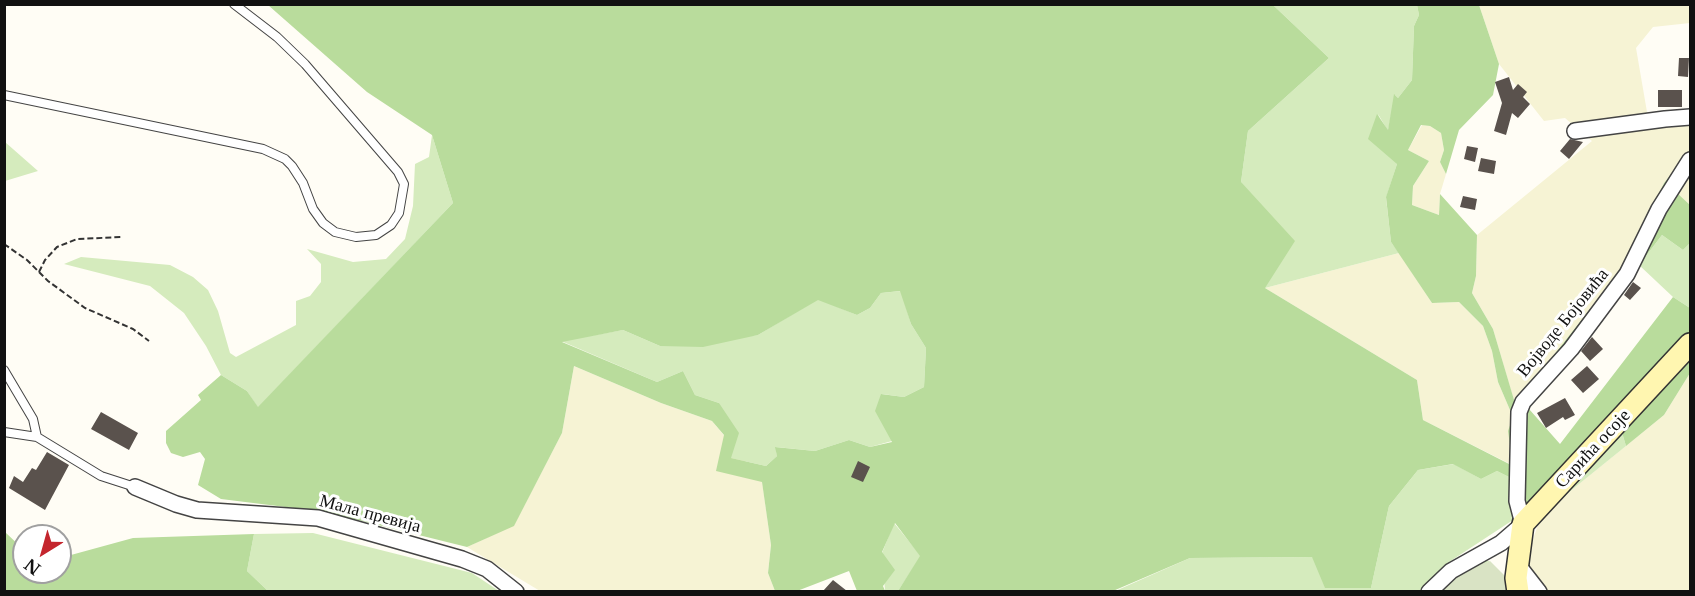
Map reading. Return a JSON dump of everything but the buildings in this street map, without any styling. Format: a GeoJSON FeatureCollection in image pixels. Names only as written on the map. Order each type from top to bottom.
{"type":"FeatureCollection","features":[{"type":"Feature","properties":{"kind":"street"},"geometry":{"type":"LineString","coordinates":[[1575,131],[1665,118],[1690,117]]}},
{"type":"Feature","properties":{"kind":"street","name":"Војводе Бојовића"},"geometry":{"type":"LineString","coordinates":[[1523,524],[1517,501],[1520,412],[1523,402],[1571,349],[1628,274],[1659,208],[1690,160]]}},
{"type":"Feature","properties":{"kind":"street","name":"Сарића осоје"},"geometry":{"type":"LineString","coordinates":[[1523,524],[1690,344]]}},
{"type":"Feature","properties":{"kind":"street","name":"Мала превија"},"geometry":{"type":"LineString","coordinates":[[135,487],[197,510],[318,518],[462,559],[487,569],[516,591]]}},
{"type":"Feature","properties":{"kind":"street"},"geometry":{"type":"LineString","coordinates":[[1523,524],[1519,581],[1539,591]]}},
{"type":"Feature","properties":{"kind":"street"},"geometry":{"type":"LineString","coordinates":[[1429,591],[1451,571],[1501,543],[1523,524]]}},
{"type":"Feature","properties":{"kind":"lane"},"geometry":{"type":"LineString","coordinates":[[4,95],[263,149],[285,159],[292,166],[303,183],[313,209],[323,223],[335,232],[356,237],[376,235],[391,225],[399,213],[404,184],[398,172],[305,64],[277,37],[234,4]]}},
{"type":"Feature","properties":{"kind":"lane"},"geometry":{"type":"LineString","coordinates":[[4,370],[33,419],[37,437]]}},
{"type":"Feature","properties":{"kind":"lane"},"geometry":{"type":"LineString","coordinates":[[4,432],[37,437],[101,476],[135,487]]}},
{"type":"Feature","properties":{"kind":"path"},"geometry":{"type":"LineString","coordinates":[[39,272],[45,260],[57,248],[77,239],[122,237]]}},
{"type":"Feature","properties":{"kind":"path"},"geometry":{"type":"LineString","coordinates":[[4,244],[85,308],[133,329],[149,341]]}},
{"type":"Feature","properties":{"kind":"shaded area"},"geometry":{"type":"Polygon","coordinates":[[[1479,5],[1690,5],[1690,23],[1653,27],[1636,48],[1647,112],[1690,115],[1690,151],[1664,183],[1622,269],[1553,356],[1517,411],[1493,329],[1472,293],[1476,276],[1477,235],[1592,141],[1565,118],[1544,121],[1499,64],[1479,5]]]}},
{"type":"Feature","properties":{"kind":"shaded area"},"geometry":{"type":"Polygon","coordinates":[[[1422,125],[1430,126],[1441,133],[1444,150],[1440,162],[1446,174],[1440,194],[1439,215],[1412,205],[1413,186],[1429,161],[1408,150],[1422,125]]]}},
{"type":"Feature","properties":{"kind":"shaded area"},"geometry":{"type":"Polygon","coordinates":[[[1690,176],[1690,205],[1676,192],[1690,176]]]}},
{"type":"Feature","properties":{"kind":"shaded area"},"geometry":{"type":"Polygon","coordinates":[[[1399,253],[1432,303],[1459,302],[1483,326],[1492,351],[1498,382],[1513,417],[1514,466],[1423,420],[1417,380],[1265,288],[1399,253]]]}},
{"type":"Feature","properties":{"kind":"shaded area"},"geometry":{"type":"Polygon","coordinates":[[[574,366],[661,403],[712,421],[762,481],[771,545],[768,573],[775,591],[540,591],[467,547],[514,525],[562,433],[574,366]]]}},
{"type":"Feature","properties":{"kind":"shaded area"},"geometry":{"type":"Polygon","coordinates":[[[1690,373],[1690,591],[1543,591],[1524,564],[1542,514],[1664,415],[1690,373]]]}},
{"type":"Feature","properties":{"kind":"green space"},"geometry":{"type":"Polygon","coordinates":[[[268,5],[1273,5],[1329,58],[1248,131],[1241,182],[1295,241],[1265,288],[1417,380],[1423,420],[1513,466],[1508,431],[1513,417],[1498,382],[1492,351],[1483,326],[1459,302],[1432,303],[1391,242],[1386,197],[1397,164],[1368,139],[1377,114],[1388,130],[1394,94],[1398,98],[1412,80],[1414,26],[1419,15],[1417,5],[1479,5],[1499,64],[1493,95],[1459,130],[1446,174],[1440,162],[1444,150],[1441,133],[1430,126],[1421,125],[1408,150],[1429,161],[1413,186],[1412,205],[1439,215],[1440,194],[1477,235],[1476,276],[1472,293],[1493,329],[1517,410],[1553,356],[1622,269],[1664,183],[1690,151],[1690,176],[1676,192],[1690,205],[1690,243],[1683,250],[1662,235],[1639,265],[1578,326],[1529,409],[1560,444],[1673,297],[1690,308],[1690,373],[1664,415],[1626,446],[1621,429],[1542,514],[1513,520],[1513,479],[1497,471],[1481,479],[1453,464],[1418,470],[1389,506],[1371,588],[1325,588],[1312,557],[1190,558],[1113,591],[898,591],[920,556],[895,523],[882,552],[895,570],[883,586],[885,591],[857,591],[849,571],[797,591],[775,591],[768,573],[771,545],[762,482],[716,471],[724,435],[712,421],[661,403],[574,366],[562,433],[514,526],[467,547],[326,512],[221,499],[198,485],[205,459],[200,452],[183,457],[171,453],[166,443],[166,431],[201,400],[198,395],[221,375],[247,391],[258,407],[453,203],[432,135],[367,92],[268,5]],[[900,291],[881,293],[870,308],[857,315],[818,300],[758,335],[703,347],[660,346],[623,330],[562,342],[657,382],[683,371],[695,395],[719,403],[739,433],[731,458],[766,466],[777,456],[775,447],[815,451],[849,440],[870,447],[892,442],[875,411],[881,394],[904,397],[924,387],[926,348],[911,324],[900,291]]]}},
{"type":"Feature","properties":{"kind":"green space"},"geometry":{"type":"Polygon","coordinates":[[[1273,5],[1417,5],[1419,15],[1414,26],[1412,80],[1398,98],[1395,95],[1388,131],[1378,114],[1397,164],[1386,198],[1391,242],[1399,253],[1265,288],[1241,182],[1248,131],[1329,58],[1273,5]]]}},
{"type":"Feature","properties":{"kind":"green space"},"geometry":{"type":"Polygon","coordinates":[[[432,135],[453,203],[258,408],[247,391],[221,375],[206,346],[184,313],[150,286],[64,264],[81,257],[170,265],[193,277],[208,290],[218,311],[230,353],[236,357],[296,325],[296,301],[310,296],[321,282],[321,264],[307,249],[353,262],[386,259],[405,239],[413,206],[415,164],[429,157],[432,135]]]}},
{"type":"Feature","properties":{"kind":"green space"},"geometry":{"type":"Polygon","coordinates":[[[5,142],[38,171],[5,181],[5,142]]]}},
{"type":"Feature","properties":{"kind":"green space"},"geometry":{"type":"Polygon","coordinates":[[[1662,235],[1683,250],[1690,243],[1690,308],[1673,297],[1639,265],[1662,235]]]}},
{"type":"Feature","properties":{"kind":"green space"},"geometry":{"type":"Polygon","coordinates":[[[901,291],[911,324],[926,348],[924,387],[904,397],[882,394],[892,441],[870,447],[849,440],[815,451],[776,447],[777,456],[766,466],[731,458],[719,403],[695,395],[683,371],[657,382],[561,341],[623,330],[660,346],[758,335],[818,299],[857,315],[870,308],[881,293],[901,291]]]}},
{"type":"Feature","properties":{"kind":"green space"},"geometry":{"type":"Polygon","coordinates":[[[1621,429],[1626,446],[1542,514],[1621,429]]]}},
{"type":"Feature","properties":{"kind":"green space"},"geometry":{"type":"Polygon","coordinates":[[[1454,464],[1481,479],[1497,471],[1513,479],[1513,520],[1449,562],[1490,561],[1453,584],[1449,591],[1113,592],[1190,558],[1312,557],[1371,588],[1389,506],[1418,470],[1454,464]]]}},
{"type":"Feature","properties":{"kind":"green space"},"geometry":{"type":"Polygon","coordinates":[[[894,523],[921,556],[898,591],[885,591],[882,553],[894,523]]]}},
{"type":"Feature","properties":{"kind":"green space"},"geometry":{"type":"Polygon","coordinates":[[[5,532],[12,539],[12,584],[72,584],[72,555],[133,538],[254,534],[247,571],[268,591],[5,591],[5,532]]]}},
{"type":"Feature","properties":{"kind":"green space"},"geometry":{"type":"Polygon","coordinates":[[[313,533],[472,573],[499,591],[268,591],[247,571],[254,534],[313,533]]]}},
{"type":"Feature","properties":{"kind":"green space"},"geometry":{"type":"Polygon","coordinates":[[[1490,561],[1510,581],[1511,591],[1437,592],[1461,573],[1481,562],[1490,561]]]}}]}
